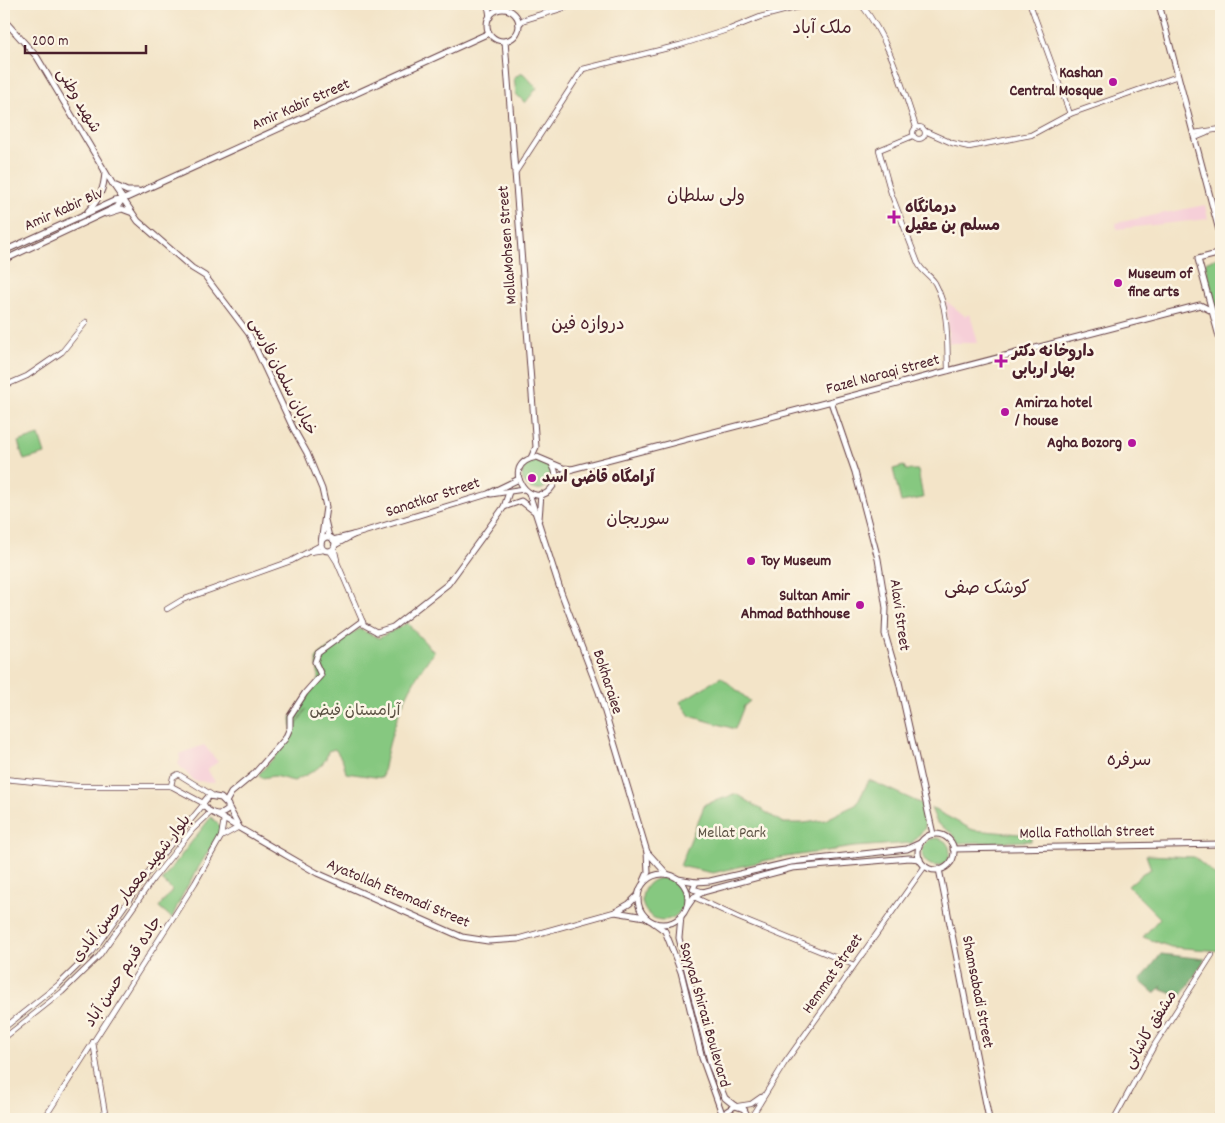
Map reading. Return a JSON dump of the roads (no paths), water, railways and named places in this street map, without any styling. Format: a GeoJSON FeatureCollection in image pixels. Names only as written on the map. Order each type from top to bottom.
{"type":"FeatureCollection","features":[{"type":"Feature","properties":{"kind":"main road"},"geometry":{"type":"LineString","coordinates":[[490,17],[488,4],[497,11],[509,11],[516,17],[519,24]]}},
{"type":"Feature","properties":{"kind":"main road"},"geometry":{"type":"LineString","coordinates":[[516,17],[568,4]]}},
{"type":"Feature","properties":{"kind":"main road"},"geometry":{"type":"LineString","coordinates":[[497,11],[490,17],[487,25],[489,33],[497,40],[504,41],[516,34],[519,24],[523,20],[576,4]]}},
{"type":"Feature","properties":{"kind":"main road"},"geometry":{"type":"LineString","coordinates":[[1159,4],[1221,238]]}},
{"type":"Feature","properties":{"kind":"main road","name":"شهید وطنی"},"geometry":{"type":"LineString","coordinates":[[4,20],[37,56],[122,200]]}},
{"type":"Feature","properties":{"kind":"main road","name":"Amir Kabir Street"},"geometry":{"type":"LineString","coordinates":[[122,200],[489,33]]}},
{"type":"Feature","properties":{"kind":"main road","name":"MollaMohsen Street"},"geometry":{"type":"LineString","coordinates":[[504,41],[536,447]]}},
{"type":"Feature","properties":{"kind":"main road"},"geometry":{"type":"LineString","coordinates":[[85,214],[101,194],[105,171]]}},
{"type":"Feature","properties":{"kind":"main road"},"geometry":{"type":"LineString","coordinates":[[112,184],[127,191],[144,190]]}},
{"type":"Feature","properties":{"kind":"main road","name":"Amir Kabir Blv"},"geometry":{"type":"LineString","coordinates":[[4,251],[114,200],[122,200],[118,207],[6,260]]}},
{"type":"Feature","properties":{"kind":"main road","name":"خیابان سلمان فارسی"},"geometry":{"type":"LineString","coordinates":[[122,200],[133,214],[169,249],[205,276],[249,334],[293,428],[307,453],[324,498],[326,507],[325,520]]}},
{"type":"Feature","properties":{"kind":"main road"},"geometry":{"type":"LineString","coordinates":[[103,214],[109,215],[122,209],[133,214]]}},
{"type":"Feature","properties":{"kind":"main road"},"geometry":{"type":"LineString","coordinates":[[4,251],[6,260]]}},
{"type":"Feature","properties":{"kind":"main road"},"geometry":{"type":"LineString","coordinates":[[1221,252],[1198,259],[1221,344]]}},
{"type":"Feature","properties":{"kind":"main road"},"geometry":{"type":"LineString","coordinates":[[1207,292],[1206,299],[1200,306],[1212,311]]}},
{"type":"Feature","properties":{"kind":"main road","name":"Fazel Naraqi Street"},"geometry":{"type":"LineString","coordinates":[[572,469],[1200,306]]}},
{"type":"Feature","properties":{"kind":"main road","name":"Alavi Street"},"geometry":{"type":"LineString","coordinates":[[831,402],[855,472],[878,559],[886,608],[885,634],[899,682],[933,834]]}},
{"type":"Feature","properties":{"kind":"main road"},"geometry":{"type":"LineString","coordinates":[[526,491],[519,479],[521,466],[531,458],[536,447],[544,458],[552,464],[572,469]]}},
{"type":"Feature","properties":{"kind":"main road"},"geometry":{"type":"LineString","coordinates":[[531,458],[544,458]]}},
{"type":"Feature","properties":{"kind":"main road"},"geometry":{"type":"LineString","coordinates":[[488,494],[526,491],[541,494],[553,487],[556,478],[552,464]]}},
{"type":"Feature","properties":{"kind":"main road"},"geometry":{"type":"LineString","coordinates":[[556,478],[572,469]]}},
{"type":"Feature","properties":{"kind":"main road","name":"Sanatkar Street"},"geometry":{"type":"LineString","coordinates":[[328,545],[488,494],[519,479]]}},
{"type":"Feature","properties":{"kind":"main road","name":"Bokharaiee"},"geometry":{"type":"LineString","coordinates":[[526,491],[539,522],[561,592],[599,692],[647,852],[648,872],[644,882]]}},
{"type":"Feature","properties":{"kind":"main road"},"geometry":{"type":"LineString","coordinates":[[377,632],[393,627],[448,584],[504,507],[509,492]]}},
{"type":"Feature","properties":{"kind":"main road","name":"Bokharaiee"},"geometry":{"type":"LineString","coordinates":[[539,522],[541,494]]}},
{"type":"Feature","properties":{"kind":"main road"},"geometry":{"type":"LineString","coordinates":[[504,507],[521,501],[534,511]]}},
{"type":"Feature","properties":{"kind":"main road"},"geometry":{"type":"LineString","coordinates":[[325,520],[328,545]]}},
{"type":"Feature","properties":{"kind":"main road"},"geometry":{"type":"LineString","coordinates":[[325,520],[328,545]]}},
{"type":"Feature","properties":{"kind":"main road"},"geometry":{"type":"LineString","coordinates":[[226,802],[231,793],[254,774],[285,739],[290,728],[290,716],[304,694],[321,675],[315,662],[318,653],[362,621]]}},
{"type":"Feature","properties":{"kind":"main road"},"geometry":{"type":"LineString","coordinates":[[203,804],[206,798],[212,795],[226,802],[239,827]]}},
{"type":"Feature","properties":{"kind":"main road","name":"Ayatollah Etemadi Street"},"geometry":{"type":"LineString","coordinates":[[203,804],[213,813],[317,872],[450,933],[474,940],[498,941],[518,938],[615,912]]}},
{"type":"Feature","properties":{"kind":"main road"},"geometry":{"type":"LineString","coordinates":[[213,813],[225,813],[229,808]]}},
{"type":"Feature","properties":{"kind":"main road"},"geometry":{"type":"LineString","coordinates":[[615,912],[629,904],[637,896],[644,882],[655,875],[667,874],[678,879],[696,882],[710,881],[791,862],[907,849],[933,834],[946,837],[953,849],[949,864],[939,869],[925,866],[920,860],[918,848],[920,843]]}},
{"type":"Feature","properties":{"kind":"main road","name":"Molla Fathollah Street"},"geometry":{"type":"LineString","coordinates":[[953,849],[1221,844]]}},
{"type":"Feature","properties":{"kind":"main road","name":"Bokharaiee"},"geometry":{"type":"LineString","coordinates":[[647,852],[667,874]]}},
{"type":"Feature","properties":{"kind":"main road"},"geometry":{"type":"LineString","coordinates":[[615,912],[645,917],[654,923],[666,924],[681,916],[694,897],[702,892],[792,868],[909,858],[920,860]]}},
{"type":"Feature","properties":{"kind":"main road","name":"Shamsabadi Street"},"geometry":{"type":"LineString","coordinates":[[939,869],[989,1119]]}},
{"type":"Feature","properties":{"kind":"main road"},"geometry":{"type":"LineString","coordinates":[[678,879],[687,892],[687,907]]}},
{"type":"Feature","properties":{"kind":"main road"},"geometry":{"type":"LineString","coordinates":[[696,882],[693,888],[702,892]]}},
{"type":"Feature","properties":{"kind":"main road"},"geometry":{"type":"LineString","coordinates":[[637,896],[638,904],[645,917]]}},
{"type":"Feature","properties":{"kind":"main road","name":"Sayyad Shirazi Boulevard"},"geometry":{"type":"LineString","coordinates":[[681,916],[679,938],[711,1065],[725,1098],[746,1110],[749,1119]]}},
{"type":"Feature","properties":{"kind":"main road","name":"Sayyad Shirazi Boulevard"},"geometry":{"type":"LineString","coordinates":[[654,923],[665,931],[681,972],[702,1058],[724,1119]]}},
{"type":"Feature","properties":{"kind":"main road"},"geometry":{"type":"LineString","coordinates":[[724,1119],[728,1109],[737,1106]]}},
{"type":"Feature","properties":{"kind":"street"},"geometry":{"type":"LineString","coordinates":[[515,174],[582,70],[680,45],[730,30],[760,17],[810,4]]}},
{"type":"Feature","properties":{"kind":"street"},"geometry":{"type":"LineString","coordinates":[[861,4],[880,28],[895,63],[916,127],[913,136]]}},
{"type":"Feature","properties":{"kind":"street"},"geometry":{"type":"LineString","coordinates":[[1030,4],[1070,114]]}},
{"type":"Feature","properties":{"kind":"street"},"geometry":{"type":"LineString","coordinates":[[916,127],[922,127],[925,131],[952,144],[974,147],[1036,134],[1070,114],[1178,76]]}},
{"type":"Feature","properties":{"kind":"street"},"geometry":{"type":"LineString","coordinates":[[1194,136],[1221,130]]}},
{"type":"Feature","properties":{"kind":"street"},"geometry":{"type":"LineString","coordinates":[[925,131],[921,139],[913,136],[880,150],[891,193],[919,266],[934,281],[941,297],[948,371]]}},
{"type":"Feature","properties":{"kind":"street"},"geometry":{"type":"LineString","coordinates":[[4,386],[27,376],[62,352],[86,322]]}},
{"type":"Feature","properties":{"kind":"street"},"geometry":{"type":"LineString","coordinates":[[167,609],[182,600],[291,562],[309,552],[328,545],[362,621],[368,629],[377,632]]}},
{"type":"Feature","properties":{"kind":"street"},"geometry":{"type":"LineString","coordinates":[[171,786],[173,777],[178,774],[212,795]]}},
{"type":"Feature","properties":{"kind":"street"},"geometry":{"type":"LineString","coordinates":[[4,779],[77,786],[171,786],[203,804]]}},
{"type":"Feature","properties":{"kind":"street","name":"بلوار شهید معمار حسن آبادی"},"geometry":{"type":"LineString","coordinates":[[4,1028],[58,985],[93,951],[152,867],[203,804]]}},
{"type":"Feature","properties":{"kind":"street","name":"بلوار شهید معمار حسن آبادی"},"geometry":{"type":"LineString","coordinates":[[4,1038],[62,992],[99,956],[153,879],[193,829],[213,813]]}},
{"type":"Feature","properties":{"kind":"street","name":"جاده قدیم حسن آباد"},"geometry":{"type":"LineString","coordinates":[[44,1119],[172,920],[221,837],[224,819]]}},
{"type":"Feature","properties":{"kind":"street"},"geometry":{"type":"LineString","coordinates":[[221,837],[239,827]]}},
{"type":"Feature","properties":{"kind":"street","name":"Hemmat Street"},"geometry":{"type":"LineString","coordinates":[[749,1119],[762,1097],[925,866]]}},
{"type":"Feature","properties":{"kind":"street"},"geometry":{"type":"LineString","coordinates":[[694,897],[739,918],[854,965]]}},
{"type":"Feature","properties":{"kind":"street","name":"مشفق کاشانی"},"geometry":{"type":"LineString","coordinates":[[1114,1119],[1155,1044],[1212,956]]}},
{"type":"Feature","properties":{"kind":"street"},"geometry":{"type":"LineString","coordinates":[[93,1042],[106,1119]]}},
{"type":"Feature","properties":{"kind":"street"},"geometry":{"type":"LineString","coordinates":[[737,1106],[751,1104],[762,1097]]}},
{"type":"Feature","properties":{"kind":"street"},"geometry":{"type":"LineString","coordinates":[[1216,1119],[1221,1106]]}},
{"type":"Feature","properties":{"kind":"place","name":"Kashan Central Mosque"},"geometry":{"type":"Point","coordinates":[1113,82]}},
{"type":"Feature","properties":{"kind":"place","name":"درمانگاه مسلم بن عقیل"},"geometry":{"type":"Point","coordinates":[894,217]}},
{"type":"Feature","properties":{"kind":"place","name":"Museum of fine arts"},"geometry":{"type":"Point","coordinates":[1118,283]}},
{"type":"Feature","properties":{"kind":"place","name":"داروخانه دکتر بهار اربابی"},"geometry":{"type":"Point","coordinates":[1001,361]}},
{"type":"Feature","properties":{"kind":"place","name":"Amirza hotel / house"},"geometry":{"type":"Point","coordinates":[1005,412]}},
{"type":"Feature","properties":{"kind":"place","name":"Agha Bozorg"},"geometry":{"type":"Point","coordinates":[1132,443]}},
{"type":"Feature","properties":{"kind":"place","name":"آرامگاه قاضی اسد"},"geometry":{"type":"Point","coordinates":[532,478]}},
{"type":"Feature","properties":{"kind":"place","name":"Toy Museum"},"geometry":{"type":"Point","coordinates":[751,561]}},
{"type":"Feature","properties":{"kind":"place","name":"Sultan Amir Ahmad Bathhouse"},"geometry":{"type":"Point","coordinates":[860,605]}},
{"type":"Feature","properties":{"kind":"district","name":"ملک آباد"},"geometry":{"type":"Point","coordinates":[822,29]}},
{"type":"Feature","properties":{"kind":"district","name":"ولی سلطان"},"geometry":{"type":"Point","coordinates":[706,197]}},
{"type":"Feature","properties":{"kind":"district","name":"دروازه فین"},"geometry":{"type":"Point","coordinates":[588,325]}},
{"type":"Feature","properties":{"kind":"district","name":"سوریجان"},"geometry":{"type":"Point","coordinates":[638,520]}},
{"type":"Feature","properties":{"kind":"district","name":"کوشک صفی"},"geometry":{"type":"Point","coordinates":[987,589]}},
{"type":"Feature","properties":{"kind":"district","name":"سرفره"},"geometry":{"type":"Point","coordinates":[1129,761]}},
{"type":"Feature","properties":{"kind":"park label","name":"آرامستان فیض"},"geometry":{"type":"Point","coordinates":[355,711]}},
{"type":"Feature","properties":{"kind":"park label","name":"Mellat Park"},"geometry":{"type":"Point","coordinates":[732,833]}}]}
